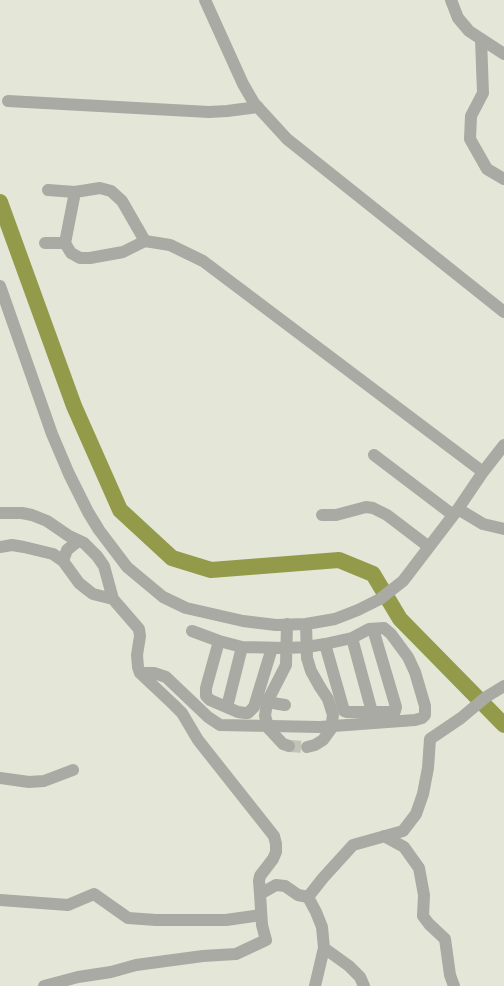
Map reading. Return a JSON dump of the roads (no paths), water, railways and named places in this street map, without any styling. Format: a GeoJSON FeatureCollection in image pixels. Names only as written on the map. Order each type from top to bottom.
{"type":"FeatureCollection","features":[{"type":"Feature","properties":{"kind":"street"},"geometry":{"type":"LineString","coordinates":[[205,0],[243,84],[258,107],[287,139],[504,312]]}},
{"type":"Feature","properties":{"kind":"street"},"geometry":{"type":"LineString","coordinates":[[451,0],[458,18],[469,31],[504,54]]}},
{"type":"Feature","properties":{"kind":"street"},"geometry":{"type":"LineString","coordinates":[[481,39],[483,93],[471,116],[470,138],[488,169],[504,179]]}},
{"type":"Feature","properties":{"kind":"street"},"geometry":{"type":"LineString","coordinates":[[8,101],[209,112],[258,107]]}},
{"type":"Feature","properties":{"kind":"street"},"geometry":{"type":"LineString","coordinates":[[48,190],[75,192],[100,188],[111,191],[122,201],[145,241]]}},
{"type":"Feature","properties":{"kind":"street"},"geometry":{"type":"LineString","coordinates":[[75,192],[65,243],[71,253],[80,258],[90,258],[123,252],[145,241],[170,244],[203,261],[483,472]]}},
{"type":"Feature","properties":{"kind":"street"},"geometry":{"type":"LineString","coordinates":[[45,243],[65,243]]}},
{"type":"Feature","properties":{"kind":"street"},"geometry":{"type":"LineString","coordinates":[[0,286],[52,434],[69,474],[99,530],[127,567],[163,597],[186,608],[243,621],[276,625],[306,624],[335,619],[380,599],[403,581],[456,512],[483,472],[504,445]]}},
{"type":"Feature","properties":{"kind":"street"},"geometry":{"type":"LineString","coordinates":[[374,455],[456,512],[483,524],[504,529]]}},
{"type":"Feature","properties":{"kind":"street"},"geometry":{"type":"LineString","coordinates":[[322,515],[336,515],[366,508],[373,508],[386,515],[429,547]]}},
{"type":"Feature","properties":{"kind":"street"},"geometry":{"type":"LineString","coordinates":[[0,513],[22,513],[32,515],[47,521],[89,547],[104,566],[113,598],[139,629],[140,636],[137,655],[140,673],[182,714],[198,740],[274,836],[276,844],[276,852],[273,859],[260,876],[259,881],[260,915],[266,940],[236,954],[203,956],[136,965],[111,972],[78,977],[44,986]]}},
{"type":"Feature","properties":{"kind":"street"},"geometry":{"type":"LineString","coordinates":[[89,547],[99,530]]}},
{"type":"Feature","properties":{"kind":"street"},"geometry":{"type":"LineString","coordinates":[[63,561],[67,550],[78,541]]}},
{"type":"Feature","properties":{"kind":"street"},"geometry":{"type":"LineString","coordinates":[[0,547],[12,545],[46,551],[54,554],[63,561],[79,583],[93,594],[113,598]]}},
{"type":"Feature","properties":{"kind":"street"},"geometry":{"type":"LineString","coordinates":[[287,624],[286,665],[267,702],[265,716],[269,729],[283,744],[289,746]]}},
{"type":"Feature","properties":{"kind":"street"},"geometry":{"type":"LineString","coordinates":[[306,624],[307,658],[311,671],[328,700],[333,715],[331,729],[323,740],[315,745],[307,747]]}},
{"type":"Feature","properties":{"kind":"street"},"geometry":{"type":"LineString","coordinates":[[140,673],[154,673],[166,677],[208,717],[220,725],[320,727],[415,720],[422,718],[425,715],[425,706],[415,672],[408,657],[391,634],[384,628],[369,629],[352,638],[325,644],[287,648],[242,647],[219,641],[192,631]]}},
{"type":"Feature","properties":{"kind":"street"},"geometry":{"type":"LineString","coordinates":[[325,644],[344,711],[392,712],[395,711],[396,707],[373,629]]}},
{"type":"Feature","properties":{"kind":"street"},"geometry":{"type":"LineString","coordinates":[[352,638],[372,712]]}},
{"type":"Feature","properties":{"kind":"street"},"geometry":{"type":"LineString","coordinates":[[219,641],[205,693],[206,696],[210,700],[245,713],[251,711],[272,648]]}},
{"type":"Feature","properties":{"kind":"street"},"geometry":{"type":"LineString","coordinates":[[227,707],[242,647]]}},
{"type":"Feature","properties":{"kind":"street"},"geometry":{"type":"LineString","coordinates":[[308,897],[353,845],[403,832],[416,814],[423,794],[428,768],[430,739],[461,718],[486,697],[504,686]]}},
{"type":"Feature","properties":{"kind":"street"},"geometry":{"type":"LineString","coordinates":[[267,702],[285,705]]}},
{"type":"Feature","properties":{"kind":"street"},"geometry":{"type":"LineString","coordinates":[[0,778],[29,782],[44,781],[73,770]]}},
{"type":"Feature","properties":{"kind":"street"},"geometry":{"type":"LineString","coordinates":[[384,836],[404,847],[419,868],[424,895],[423,916],[445,939],[450,975],[454,986]]}},
{"type":"Feature","properties":{"kind":"street"},"geometry":{"type":"LineString","coordinates":[[260,894],[276,886],[285,886],[298,895],[308,897]]}},
{"type":"Feature","properties":{"kind":"street"},"geometry":{"type":"LineString","coordinates":[[0,900],[68,906],[94,894],[128,918],[156,920],[226,920],[260,915]]}},
{"type":"Feature","properties":{"kind":"street"},"geometry":{"type":"LineString","coordinates":[[308,897],[322,927],[324,948],[316,986]]}},
{"type":"Feature","properties":{"kind":"street"},"geometry":{"type":"LineString","coordinates":[[324,948],[349,966],[360,977],[364,986]]}},
{"type":"Feature","properties":{"kind":"waterway"},"geometry":{"type":"LineString","coordinates":[[0,202],[74,406],[120,510],[172,558],[211,570],[339,560],[373,574],[400,619],[504,725]]}},
{"type":"Feature","properties":{"kind":"tunnel"},"geometry":{"type":"LineString","coordinates":[[289,746],[307,747]]}}]}
